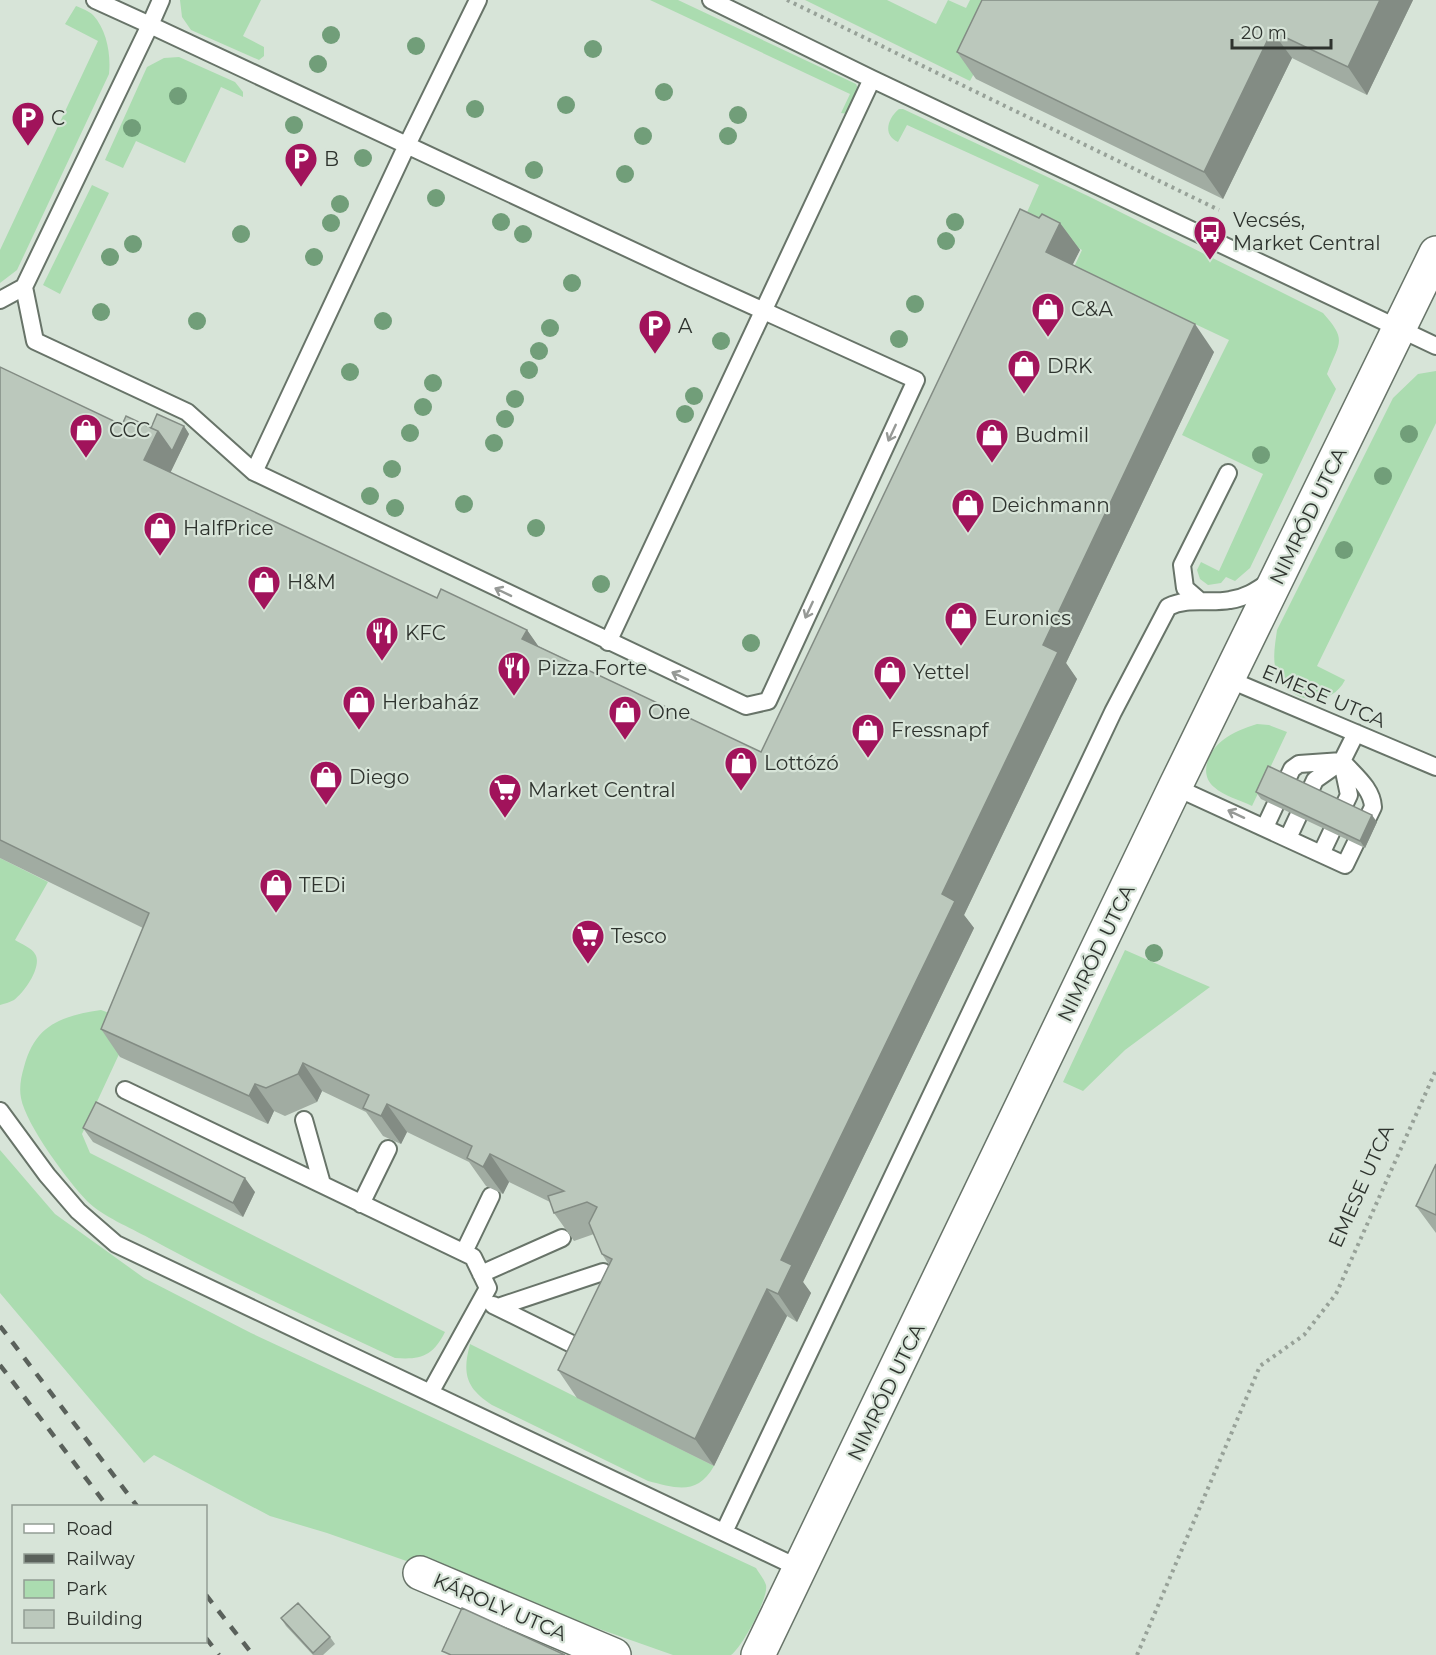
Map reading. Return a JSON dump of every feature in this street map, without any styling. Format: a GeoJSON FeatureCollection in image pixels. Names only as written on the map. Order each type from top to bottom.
{"type":"FeatureCollection","features":[{"type":"Feature","properties":{"kind":"street","name":"NIMRÓD UTCA"},"geometry":{"type":"LineString","coordinates":[[759,1655],[1175,787],[1436,253]]}},
{"type":"Feature","properties":{"kind":"street","name":"KÁROLY UTCA"},"geometry":{"type":"LineString","coordinates":[[420,1573],[614,1655]]}},
{"type":"Feature","properties":{"kind":"lane"},"geometry":{"type":"LineString","coordinates":[[24,286],[35,341],[187,412],[254,472],[746,706],[768,701],[916,380],[96,0]]}},
{"type":"Feature","properties":{"kind":"lane"},"geometry":{"type":"LineString","coordinates":[[0,300],[24,286],[161,0]]}},
{"type":"Feature","properties":{"kind":"lane"},"geometry":{"type":"LineString","coordinates":[[254,472],[407,145],[478,0]]}},
{"type":"Feature","properties":{"kind":"lane"},"geometry":{"type":"LineString","coordinates":[[711,0],[872,79],[1436,346]]}},
{"type":"Feature","properties":{"kind":"lane"},"geometry":{"type":"LineString","coordinates":[[608,642],[872,79]]}},
{"type":"Feature","properties":{"kind":"lane"},"geometry":{"type":"LineString","coordinates":[[724,1532],[1113,712],[1168,607],[1182,565],[1228,473]]}},
{"type":"Feature","properties":{"kind":"lane"},"geometry":{"type":"LineString","coordinates":[[1182,565],[1185,588],[1200,601]]}},
{"type":"Feature","properties":{"kind":"lane"},"geometry":{"type":"LineString","coordinates":[[1168,607],[1180,601],[1230,600],[1250,595],[1279,574]]}},
{"type":"Feature","properties":{"kind":"lane","name":"EMESE UTCA"},"geometry":{"type":"LineString","coordinates":[[1228,679],[1436,767]]}},
{"type":"Feature","properties":{"kind":"lane"},"geometry":{"type":"LineString","coordinates":[[1288,838],[1315,780],[1342,762],[1356,733]]}},
{"type":"Feature","properties":{"kind":"lane"},"geometry":{"type":"LineString","coordinates":[[1321,854],[1349,795],[1342,762]]}},
{"type":"Feature","properties":{"kind":"lane"},"geometry":{"type":"LineString","coordinates":[[1175,787],[1345,865],[1373,807],[1372,800],[1366,787],[1342,762],[1299,764],[1292,769],[1264,827]]}},
{"type":"Feature","properties":{"kind":"lane"},"geometry":{"type":"LineString","coordinates":[[125,1090],[473,1257],[488,1288],[430,1393]]}},
{"type":"Feature","properties":{"kind":"lane"},"geometry":{"type":"LineString","coordinates":[[0,1111],[47,1175],[78,1211],[116,1244],[801,1569]]}},
{"type":"Feature","properties":{"kind":"lane"},"geometry":{"type":"LineString","coordinates":[[304,1120],[322,1184]]}},
{"type":"Feature","properties":{"kind":"lane"},"geometry":{"type":"LineString","coordinates":[[362,1203],[388,1149]]}},
{"type":"Feature","properties":{"kind":"lane"},"geometry":{"type":"LineString","coordinates":[[464,1252],[491,1196]]}},
{"type":"Feature","properties":{"kind":"lane"},"geometry":{"type":"LineString","coordinates":[[481,1274],[562,1238]]}},
{"type":"Feature","properties":{"kind":"lane"},"geometry":{"type":"LineString","coordinates":[[498,1307],[603,1272]]}},
{"type":"Feature","properties":{"kind":"lane"},"geometry":{"type":"LineString","coordinates":[[482,1299],[574,1345]]}},
{"type":"Feature","properties":{"kind":"path"},"geometry":{"type":"LineString","coordinates":[[787,0],[1219,210]]}},
{"type":"Feature","properties":{"kind":"path","name":"EMESE UTCA"},"geometry":{"type":"LineString","coordinates":[[1137,1655],[1260,1366],[1304,1335],[1336,1294],[1436,1070]]}},
{"type":"Feature","properties":{"kind":"green space"},"geometry":{"type":"Polygon","coordinates":[[[180,0],[261,0],[243,36],[264,47],[264,56],[259,60],[191,30],[182,17],[180,0]]]}},
{"type":"Feature","properties":{"kind":"green space"},"geometry":{"type":"Polygon","coordinates":[[[650,0],[678,0],[856,84],[860,93],[848,114],[841,113],[850,94],[650,0]]]}},
{"type":"Feature","properties":{"kind":"green space"},"geometry":{"type":"Polygon","coordinates":[[[805,0],[887,0],[936,24],[948,0],[966,8],[970,0],[1012,0],[970,81],[805,0]]]}},
{"type":"Feature","properties":{"kind":"green space"},"geometry":{"type":"Polygon","coordinates":[[[76,6],[91,14],[102,28],[109,51],[109,74],[17,270],[0,283],[0,250],[98,41],[65,24],[76,6]]]}},
{"type":"Feature","properties":{"kind":"green space"},"geometry":{"type":"Polygon","coordinates":[[[179,57],[235,82],[243,92],[243,97],[221,87],[185,163],[136,141],[123,168],[105,160],[147,67],[164,58],[179,57]]]}},
{"type":"Feature","properties":{"kind":"green space"},"geometry":{"type":"Polygon","coordinates":[[[899,109],[1088,196],[1323,313],[1331,322],[1339,342],[1327,374],[1336,389],[1250,568],[1235,581],[1226,577],[1221,583],[1208,585],[1200,579],[1197,570],[1201,562],[1219,571],[1263,474],[1182,435],[1229,340],[1074,267],[1082,250],[1061,238],[1021,226],[1039,185],[907,125],[898,142],[890,135],[888,126],[899,109]]]}},
{"type":"Feature","properties":{"kind":"green space"},"geometry":{"type":"Polygon","coordinates":[[[92,185],[109,193],[60,294],[43,285],[92,185]]]}},
{"type":"Feature","properties":{"kind":"green space"},"geometry":{"type":"Polygon","coordinates":[[[1436,371],[1436,423],[1317,666],[1345,680],[1339,689],[1322,699],[1302,697],[1285,687],[1279,678],[1274,654],[1277,630],[1393,398],[1418,374],[1436,371]]]}},
{"type":"Feature","properties":{"kind":"green space"},"geometry":{"type":"Polygon","coordinates":[[[1257,724],[1269,725],[1287,732],[1252,806],[1214,787],[1209,782],[1206,769],[1207,762],[1218,744],[1235,732],[1257,724]]]}},
{"type":"Feature","properties":{"kind":"green space"},"geometry":{"type":"Polygon","coordinates":[[[0,858],[48,882],[15,940],[34,952],[37,959],[35,972],[18,997],[0,1005],[0,858]]]}},
{"type":"Feature","properties":{"kind":"green space"},"geometry":{"type":"Polygon","coordinates":[[[1125,950],[1210,987],[1125,1050],[1083,1091],[1063,1082],[1125,950]]]}},
{"type":"Feature","properties":{"kind":"green space"},"geometry":{"type":"Polygon","coordinates":[[[101,1010],[134,1022],[82,1134],[90,1153],[445,1332],[431,1351],[419,1357],[395,1358],[210,1270],[108,1217],[87,1201],[59,1167],[39,1137],[24,1109],[20,1086],[29,1053],[43,1032],[62,1020],[101,1010]]]}},
{"type":"Feature","properties":{"kind":"green space"},"geometry":{"type":"Polygon","coordinates":[[[0,1150],[55,1214],[144,1278],[251,1333],[756,1568],[766,1585],[766,1591],[754,1622],[742,1643],[731,1655],[673,1655],[327,1533],[270,1516],[154,1455],[144,1463],[0,1293],[0,1150]]]}},
{"type":"Feature","properties":{"kind":"green space"},"geometry":{"type":"Polygon","coordinates":[[[470,1344],[714,1466],[707,1476],[693,1486],[668,1486],[648,1481],[492,1405],[476,1393],[468,1379],[466,1364],[470,1344]]]}},
{"type":"Feature","properties":{"kind":"building"},"geometry":{"type":"Polygon","coordinates":[[[982,0],[1380,0],[1348,67],[1272,31],[1204,172],[957,52],[982,0]]]}},
{"type":"Feature","properties":{"kind":"building","name":"Market Central"},"geometry":{"type":"Polygon","coordinates":[[[1020,209],[1039,218],[1042,214],[1060,223],[1046,252],[1195,324],[1043,645],[1058,652],[942,894],[955,901],[781,1260],[792,1265],[778,1294],[767,1289],[695,1439],[558,1370],[612,1259],[602,1254],[589,1223],[597,1207],[587,1202],[554,1213],[548,1196],[564,1191],[490,1154],[483,1167],[467,1158],[472,1146],[387,1104],[381,1116],[363,1108],[369,1095],[303,1063],[298,1074],[266,1088],[255,1084],[249,1096],[101,1029],[149,913],[0,840],[0,367],[122,425],[126,416],[158,431],[144,460],[437,598],[441,589],[527,630],[522,639],[761,752],[1020,209]]]}},
{"type":"Feature","properties":{"kind":"building"},"geometry":{"type":"Polygon","coordinates":[[[157,414],[184,426],[172,451],[158,431],[151,428],[157,414]]]}},
{"type":"Feature","properties":{"kind":"building"},"geometry":{"type":"Polygon","coordinates":[[[1268,766],[1372,815],[1360,841],[1256,792],[1268,766]]]}},
{"type":"Feature","properties":{"kind":"building"},"geometry":{"type":"Polygon","coordinates":[[[96,1102],[245,1178],[233,1203],[83,1128],[96,1102]]]}},
{"type":"Feature","properties":{"kind":"building"},"geometry":{"type":"Polygon","coordinates":[[[1436,1164],[1436,1215],[1416,1206],[1436,1164]]]}},
{"type":"Feature","properties":{"kind":"building"},"geometry":{"type":"Polygon","coordinates":[[[298,1603],[330,1637],[313,1653],[281,1618],[298,1603]]]}},
{"type":"Feature","properties":{"kind":"building"},"geometry":{"type":"Polygon","coordinates":[[[462,1608],[565,1655],[451,1655],[442,1651],[462,1608]]]}},
{"type":"Feature","properties":{"kind":"railway"},"geometry":{"type":"LineString","coordinates":[[0,1326],[136,1505]]}},
{"type":"Feature","properties":{"kind":"railway"},"geometry":{"type":"LineString","coordinates":[[0,1365],[106,1505]]}},
{"type":"Feature","properties":{"kind":"railway"},"geometry":{"type":"LineString","coordinates":[[207,1596],[253,1655]]}},
{"type":"Feature","properties":{"kind":"railway"},"geometry":{"type":"LineString","coordinates":[[207,1639],[219,1655]]}},
{"type":"Feature","properties":{"kind":"place","name":"C"},"geometry":{"type":"Point","coordinates":[28,147]}},
{"type":"Feature","properties":{"kind":"place","name":"B"},"geometry":{"type":"Point","coordinates":[301,188]}},
{"type":"Feature","properties":{"kind":"place","name":"Vecsés, Market Central"},"geometry":{"type":"Point","coordinates":[1210,261]}},
{"type":"Feature","properties":{"kind":"place","name":"C&A"},"geometry":{"type":"Point","coordinates":[1048,338]}},
{"type":"Feature","properties":{"kind":"place","name":"A"},"geometry":{"type":"Point","coordinates":[655,355]}},
{"type":"Feature","properties":{"kind":"place","name":"DRK"},"geometry":{"type":"Point","coordinates":[1024,395]}},
{"type":"Feature","properties":{"kind":"place","name":"CCC"},"geometry":{"type":"Point","coordinates":[86,459]}},
{"type":"Feature","properties":{"kind":"place","name":"Budmil"},"geometry":{"type":"Point","coordinates":[992,464]}},
{"type":"Feature","properties":{"kind":"place","name":"Deichmann"},"geometry":{"type":"Point","coordinates":[968,534]}},
{"type":"Feature","properties":{"kind":"place","name":"HalfPrice"},"geometry":{"type":"Point","coordinates":[160,557]}},
{"type":"Feature","properties":{"kind":"place","name":"H&M"},"geometry":{"type":"Point","coordinates":[264,611]}},
{"type":"Feature","properties":{"kind":"place","name":"Euronics"},"geometry":{"type":"Point","coordinates":[961,647]}},
{"type":"Feature","properties":{"kind":"place","name":"KFC"},"geometry":{"type":"Point","coordinates":[382,662]}},
{"type":"Feature","properties":{"kind":"place","name":"Pizza Forte"},"geometry":{"type":"Point","coordinates":[514,697]}},
{"type":"Feature","properties":{"kind":"place","name":"Yettel"},"geometry":{"type":"Point","coordinates":[890,701]}},
{"type":"Feature","properties":{"kind":"place","name":"Herbaház"},"geometry":{"type":"Point","coordinates":[359,731]}},
{"type":"Feature","properties":{"kind":"place","name":"One"},"geometry":{"type":"Point","coordinates":[625,741]}},
{"type":"Feature","properties":{"kind":"place","name":"Fressnapf"},"geometry":{"type":"Point","coordinates":[868,759]}},
{"type":"Feature","properties":{"kind":"place","name":"Lottózó"},"geometry":{"type":"Point","coordinates":[741,792]}},
{"type":"Feature","properties":{"kind":"place","name":"Diego"},"geometry":{"type":"Point","coordinates":[326,806]}},
{"type":"Feature","properties":{"kind":"place","name":"Market Central"},"geometry":{"type":"Point","coordinates":[505,819]}},
{"type":"Feature","properties":{"kind":"place","name":"TEDi"},"geometry":{"type":"Point","coordinates":[276,914]}},
{"type":"Feature","properties":{"kind":"place","name":"Tesco"},"geometry":{"type":"Point","coordinates":[588,965]}}]}
